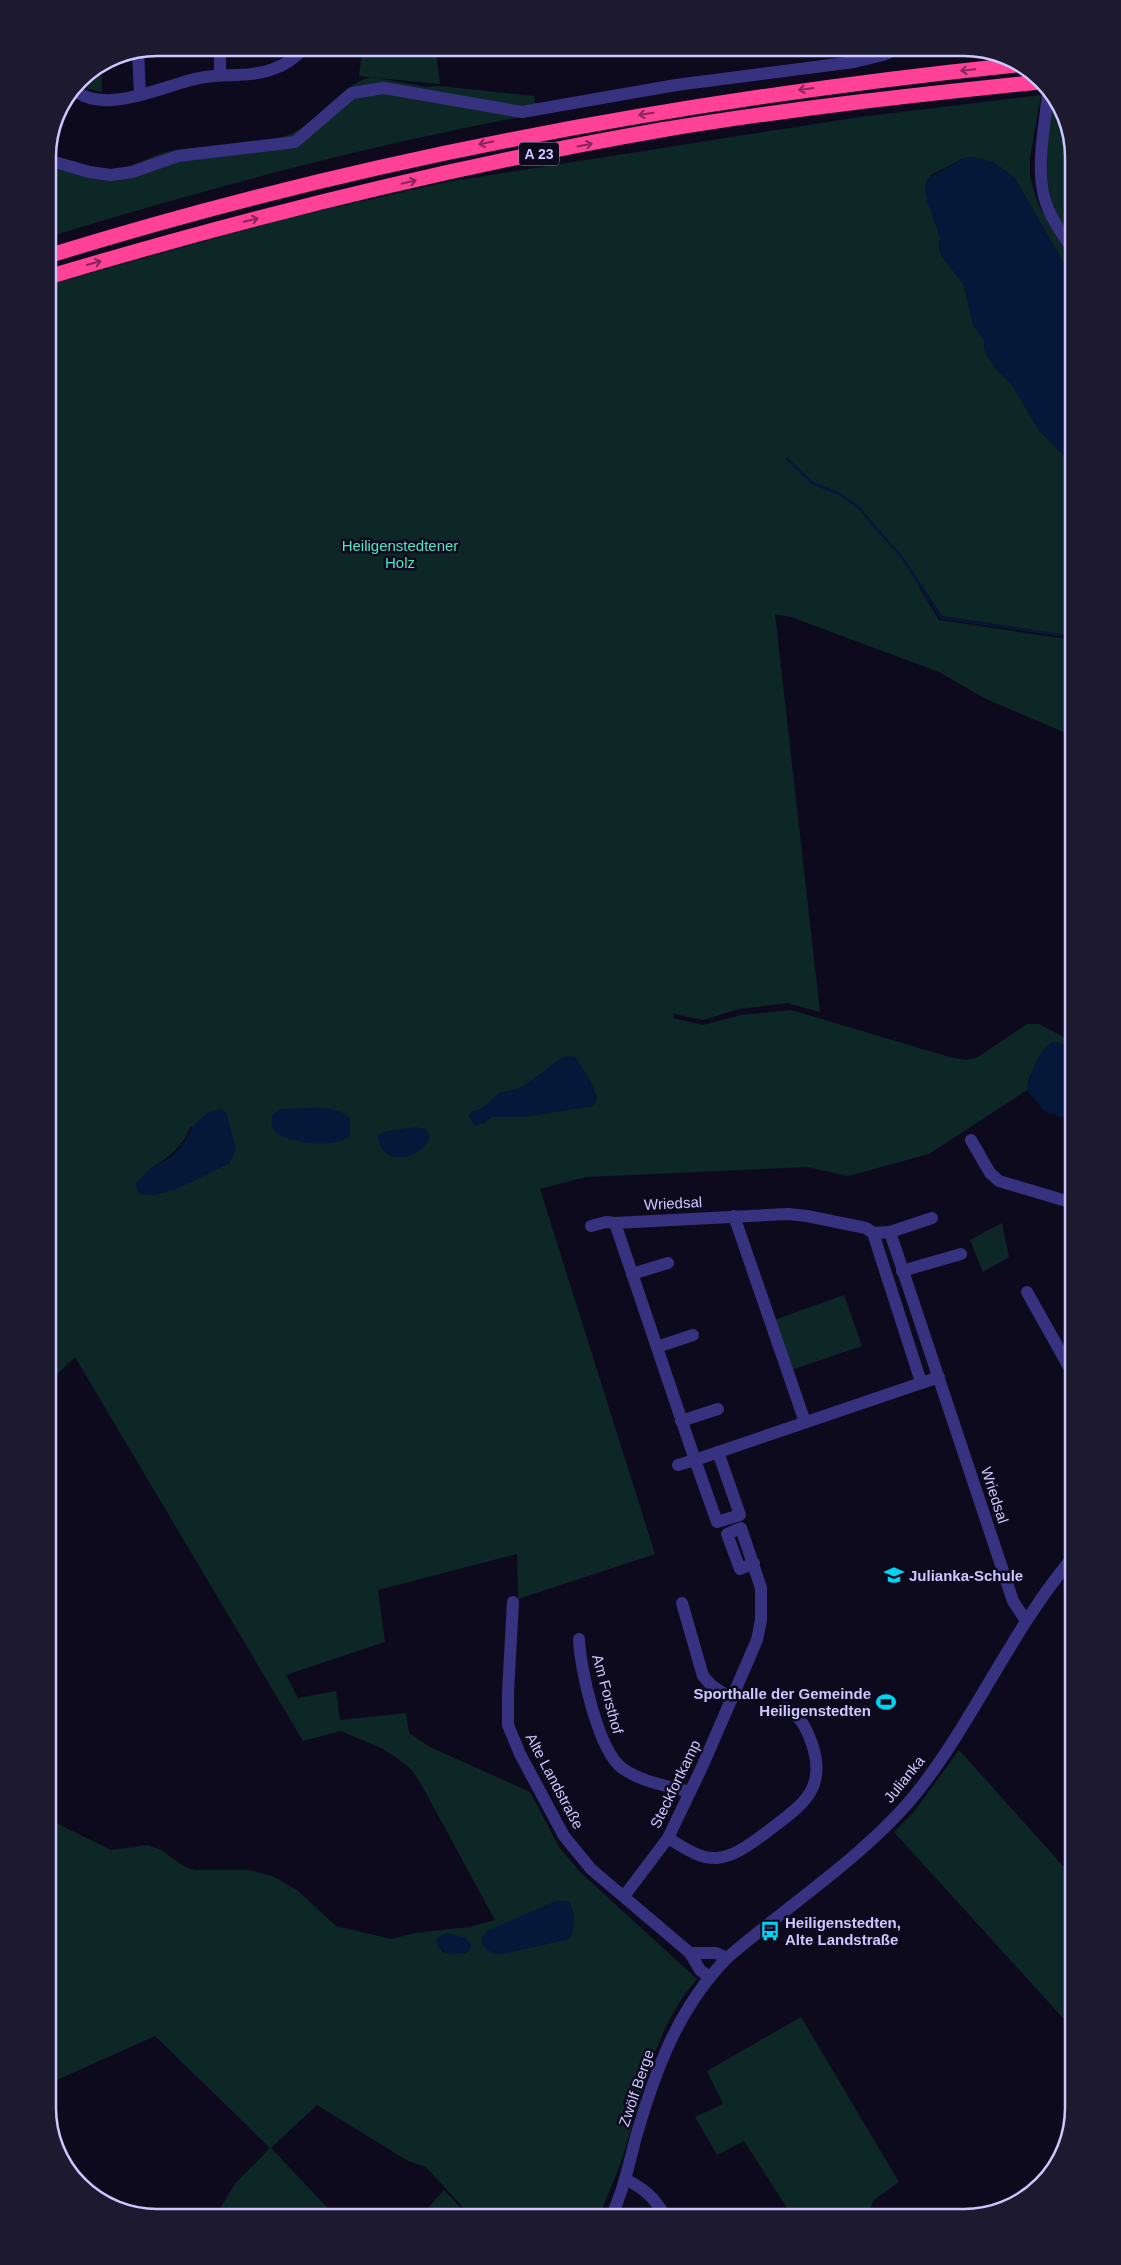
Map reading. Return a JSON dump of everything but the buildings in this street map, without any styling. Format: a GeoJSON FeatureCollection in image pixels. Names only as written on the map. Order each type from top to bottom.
{"type":"FeatureCollection","features":[{"type":"Feature","properties":{"kind":"highway","name":"A 23"},"geometry":{"type":"LineString","coordinates":[[56,254],[210,209],[341,176],[501,140],[659,112],[803,90],[1006,66]]}},
{"type":"Feature","properties":{"kind":"highway","name":"A 23"},"geometry":{"type":"LineString","coordinates":[[56,275],[219,228],[506,160],[662,130],[806,108],[1032,83]]}},
{"type":"Feature","properties":{"kind":"street"},"geometry":{"type":"LineString","coordinates":[[220,56],[220,75]]}},
{"type":"Feature","properties":{"kind":"street"},"geometry":{"type":"LineString","coordinates":[[79,93],[108,100],[129,98],[197,78],[272,70],[296,56]]}},
{"type":"Feature","properties":{"kind":"street"},"geometry":{"type":"LineString","coordinates":[[56,162],[88,172],[111,176],[132,172],[178,156],[295,142],[352,93],[359,90],[384,88],[526,111],[676,85],[854,62],[879,56]]}},
{"type":"Feature","properties":{"kind":"street"},"geometry":{"type":"LineString","coordinates":[[138,58],[140,95]]}},
{"type":"Feature","properties":{"kind":"street"},"geometry":{"type":"LineString","coordinates":[[1047,101],[1041,162],[1043,190],[1056,224],[1065,237]]}},
{"type":"Feature","properties":{"kind":"street"},"geometry":{"type":"LineString","coordinates":[[971,1140],[990,1173],[999,1182],[1065,1200]]}},
{"type":"Feature","properties":{"kind":"street","name":"Wriedsal"},"geometry":{"type":"LineString","coordinates":[[591,1226],[606,1222],[801,1215],[866,1228],[874,1233],[890,1232],[932,1218]]}},
{"type":"Feature","properties":{"kind":"street"},"geometry":{"type":"LineString","coordinates":[[734,1216],[805,1422]]}},
{"type":"Feature","properties":{"kind":"street"},"geometry":{"type":"LineString","coordinates":[[615,1223],[681,1421],[718,1522],[740,1515],[718,1452]]}},
{"type":"Feature","properties":{"kind":"street","name":"Wriedsal"},"geometry":{"type":"LineString","coordinates":[[890,1232],[940,1377],[1013,1601],[1026,1621]]}},
{"type":"Feature","properties":{"kind":"street"},"geometry":{"type":"LineString","coordinates":[[874,1233],[921,1382]]}},
{"type":"Feature","properties":{"kind":"street"},"geometry":{"type":"LineString","coordinates":[[902,1271],[962,1254]]}},
{"type":"Feature","properties":{"kind":"street"},"geometry":{"type":"LineString","coordinates":[[632,1274],[668,1263]]}},
{"type":"Feature","properties":{"kind":"street"},"geometry":{"type":"LineString","coordinates":[[1027,1292],[1065,1358]]}},
{"type":"Feature","properties":{"kind":"street"},"geometry":{"type":"LineString","coordinates":[[656,1347],[693,1335]]}},
{"type":"Feature","properties":{"kind":"street"},"geometry":{"type":"LineString","coordinates":[[678,1465],[940,1377]]}},
{"type":"Feature","properties":{"kind":"street"},"geometry":{"type":"LineString","coordinates":[[681,1421],[718,1408]]}},
{"type":"Feature","properties":{"kind":"street","name":"Steckfortkamp"},"geometry":{"type":"LineString","coordinates":[[624,1895],[668,1838],[754,1649],[761,1620],[762,1588],[754,1564]]}},
{"type":"Feature","properties":{"kind":"street","name":"Julianka"},"geometry":{"type":"LineString","coordinates":[[709,1977],[727,1958],[848,1859],[903,1809],[937,1765],[1042,1595],[1065,1568]]}},
{"type":"Feature","properties":{"kind":"street","name":"Alte Landstraße"},"geometry":{"type":"LineString","coordinates":[[512,1602],[508,1725],[520,1754],[564,1836],[591,1869],[690,1952],[700,1970],[709,1977]]}},
{"type":"Feature","properties":{"kind":"street"},"geometry":{"type":"LineString","coordinates":[[682,1603],[703,1676],[711,1685],[732,1700]]}},
{"type":"Feature","properties":{"kind":"street","name":"Am Forsthof"},"geometry":{"type":"LineString","coordinates":[[579,1639],[580,1657],[590,1698],[604,1744],[614,1760],[633,1775],[690,1792]]}},
{"type":"Feature","properties":{"kind":"street"},"geometry":{"type":"LineString","coordinates":[[668,1838],[697,1855],[715,1858],[733,1855],[748,1846],[802,1805],[812,1791],[817,1775],[817,1758],[806,1728],[797,1714],[786,1708]]}},
{"type":"Feature","properties":{"kind":"street"},"geometry":{"type":"LineString","coordinates":[[690,1952],[716,1953],[727,1958]]}},
{"type":"Feature","properties":{"kind":"street","name":"Zwölf Berge"},"geometry":{"type":"LineString","coordinates":[[614,2209],[625,2178],[649,2093],[662,2060],[680,2019],[709,1977]]}},
{"type":"Feature","properties":{"kind":"street"},"geometry":{"type":"LineString","coordinates":[[625,2178],[639,2186],[655,2200],[660,2209]]}},
{"type":"Feature","properties":{"kind":"green space"},"geometry":{"type":"Polygon","coordinates":[[[362,56],[436,56],[440,84],[359,76],[362,56]]]}},
{"type":"Feature","properties":{"kind":"green space"},"geometry":{"type":"Polygon","coordinates":[[[101,74],[102,92],[84,88],[101,74]]]}},
{"type":"Feature","properties":{"kind":"green space"},"geometry":{"type":"Polygon","coordinates":[[[371,77],[427,87],[439,86],[534,96],[537,114],[413,139],[291,168],[169,201],[56,235],[56,169],[64,171],[69,160],[99,168],[117,169],[175,150],[249,144],[277,139],[302,128],[339,95],[359,81],[371,77]]]}},
{"type":"Feature","properties":{"kind":"green space","name":"Heiligenstedtener Holz"},"geometry":{"type":"Polygon","coordinates":[[[1041,95],[1030,158],[1030,176],[1037,201],[1065,248],[1065,265],[1014,177],[993,162],[972,157],[964,158],[931,175],[932,212],[940,237],[939,248],[942,256],[964,285],[973,325],[984,340],[985,352],[997,370],[1013,386],[1038,429],[1065,456],[1065,635],[942,616],[921,584],[919,587],[939,620],[1065,639],[1065,733],[986,699],[939,672],[791,617],[775,614],[820,1012],[787,1003],[739,1009],[703,1020],[674,1014],[673,1018],[703,1025],[741,1015],[791,1010],[953,1058],[967,1060],[978,1057],[1027,1024],[1039,1024],[1065,1038],[1065,1046],[1061,1043],[1029,1077],[1027,1090],[929,1154],[848,1176],[808,1167],[586,1177],[540,1189],[655,1554],[518,1599],[517,1554],[378,1590],[385,1642],[286,1675],[298,1698],[336,1691],[340,1720],[406,1713],[409,1733],[430,1747],[530,1792],[559,1847],[581,1873],[697,1979],[681,2000],[658,2044],[620,2165],[601,2209],[465,2209],[426,2167],[408,2161],[317,2105],[271,2148],[328,2209],[220,2209],[235,2184],[270,2148],[155,2036],[56,2080],[56,1823],[111,1850],[147,1845],[161,1850],[185,1867],[195,1870],[249,1870],[272,1876],[297,1890],[336,1926],[391,1939],[415,1933],[469,1927],[495,1920],[411,1769],[381,1748],[341,1731],[303,1741],[75,1357],[56,1375],[56,283],[288,218],[452,181],[860,117],[1041,95]],[[569,1056],[562,1058],[523,1087],[500,1093],[481,1109],[470,1113],[469,1117],[482,1124],[492,1117],[522,1117],[592,1106],[597,1097],[585,1075],[569,1056]],[[191,1126],[184,1140],[175,1151],[151,1168],[152,1195],[165,1192],[230,1163],[191,1126]],[[568,1901],[482,1943],[493,1954],[503,1954],[568,1939],[574,1926],[573,1915],[568,1901]],[[447,1933],[442,1952],[464,1953],[469,1951],[460,1938],[447,1933]]]}},
{"type":"Feature","properties":{"kind":"green space"},"geometry":{"type":"Polygon","coordinates":[[[1051,107],[1063,137],[1065,151],[1065,226],[1054,204],[1049,188],[1047,156],[1051,107]]]}},
{"type":"Feature","properties":{"kind":"green space"},"geometry":{"type":"Polygon","coordinates":[[[1002,1223],[1009,1257],[983,1272],[970,1240],[1002,1223]]]}},
{"type":"Feature","properties":{"kind":"green space"},"geometry":{"type":"Polygon","coordinates":[[[844,1295],[862,1346],[791,1370],[774,1320],[844,1295]]]}},
{"type":"Feature","properties":{"kind":"green space"},"geometry":{"type":"Polygon","coordinates":[[[959,1750],[1065,1868],[1065,2020],[894,1832],[913,1813],[959,1750]]]}},
{"type":"Feature","properties":{"kind":"green space"},"geometry":{"type":"Polygon","coordinates":[[[801,2017],[899,2182],[874,2200],[870,2209],[788,2209],[744,2141],[717,2155],[695,2117],[723,2104],[707,2071],[801,2017]]]}},
{"type":"Feature","properties":{"kind":"green space"},"geometry":{"type":"Polygon","coordinates":[[[444,2190],[462,2209],[427,2209],[444,2190]]]}},
{"type":"Feature","properties":{"kind":"water"},"geometry":{"type":"Polygon","coordinates":[[[972,157],[993,162],[1014,177],[1065,265],[1065,456],[1038,429],[1013,386],[997,370],[985,352],[984,340],[973,325],[964,285],[942,256],[939,248],[940,237],[927,201],[925,186],[927,179],[964,158],[972,157]]]}},
{"type":"Feature","properties":{"kind":"water"},"geometry":{"type":"Polygon","coordinates":[[[1053,1042],[1065,1046],[1065,1118],[1044,1111],[1027,1090],[1039,1056],[1053,1042]]]}},
{"type":"Feature","properties":{"kind":"water"},"geometry":{"type":"Polygon","coordinates":[[[575,1057],[592,1085],[596,1103],[592,1106],[522,1117],[492,1117],[477,1126],[472,1123],[470,1113],[481,1109],[500,1093],[523,1087],[562,1058],[575,1057]]]}},
{"type":"Feature","properties":{"kind":"water"},"geometry":{"type":"Polygon","coordinates":[[[317,1108],[343,1113],[350,1118],[350,1136],[344,1140],[325,1143],[304,1142],[285,1137],[277,1133],[271,1125],[273,1114],[281,1109],[317,1108]]]}},
{"type":"Feature","properties":{"kind":"water"},"geometry":{"type":"Polygon","coordinates":[[[222,1109],[227,1114],[236,1149],[230,1163],[188,1184],[166,1192],[142,1195],[137,1191],[136,1183],[150,1169],[173,1155],[179,1149],[193,1127],[204,1115],[222,1109]]]}},
{"type":"Feature","properties":{"kind":"water"},"geometry":{"type":"Polygon","coordinates":[[[415,1127],[426,1129],[430,1136],[426,1144],[412,1155],[394,1157],[387,1154],[381,1147],[378,1136],[386,1131],[415,1127]]]}},
{"type":"Feature","properties":{"kind":"water"},"geometry":{"type":"Polygon","coordinates":[[[556,1901],[568,1901],[572,1910],[574,1925],[568,1939],[503,1954],[493,1954],[485,1948],[481,1939],[487,1931],[556,1901]]]}},
{"type":"Feature","properties":{"kind":"water"},"geometry":{"type":"Polygon","coordinates":[[[447,1933],[466,1938],[471,1946],[469,1951],[453,1954],[439,1948],[437,1938],[447,1933]]]}},
{"type":"Feature","properties":{"kind":"waterway"},"geometry":{"type":"LineString","coordinates":[[787,459],[812,483],[840,494],[858,507],[904,560],[941,618],[1065,636]]}},
{"type":"Feature","properties":{"kind":"place","name":"Julianka-Schule"},"geometry":{"type":"Point","coordinates":[894,1575]}},
{"type":"Feature","properties":{"kind":"place","name":"Sporthalle der Gemeinde Heiligenstedten"},"geometry":{"type":"Point","coordinates":[886,1702]}},
{"type":"Feature","properties":{"kind":"place","name":"Heiligenstedten, Alte Landstraße"},"geometry":{"type":"Point","coordinates":[770,1931]}}]}
